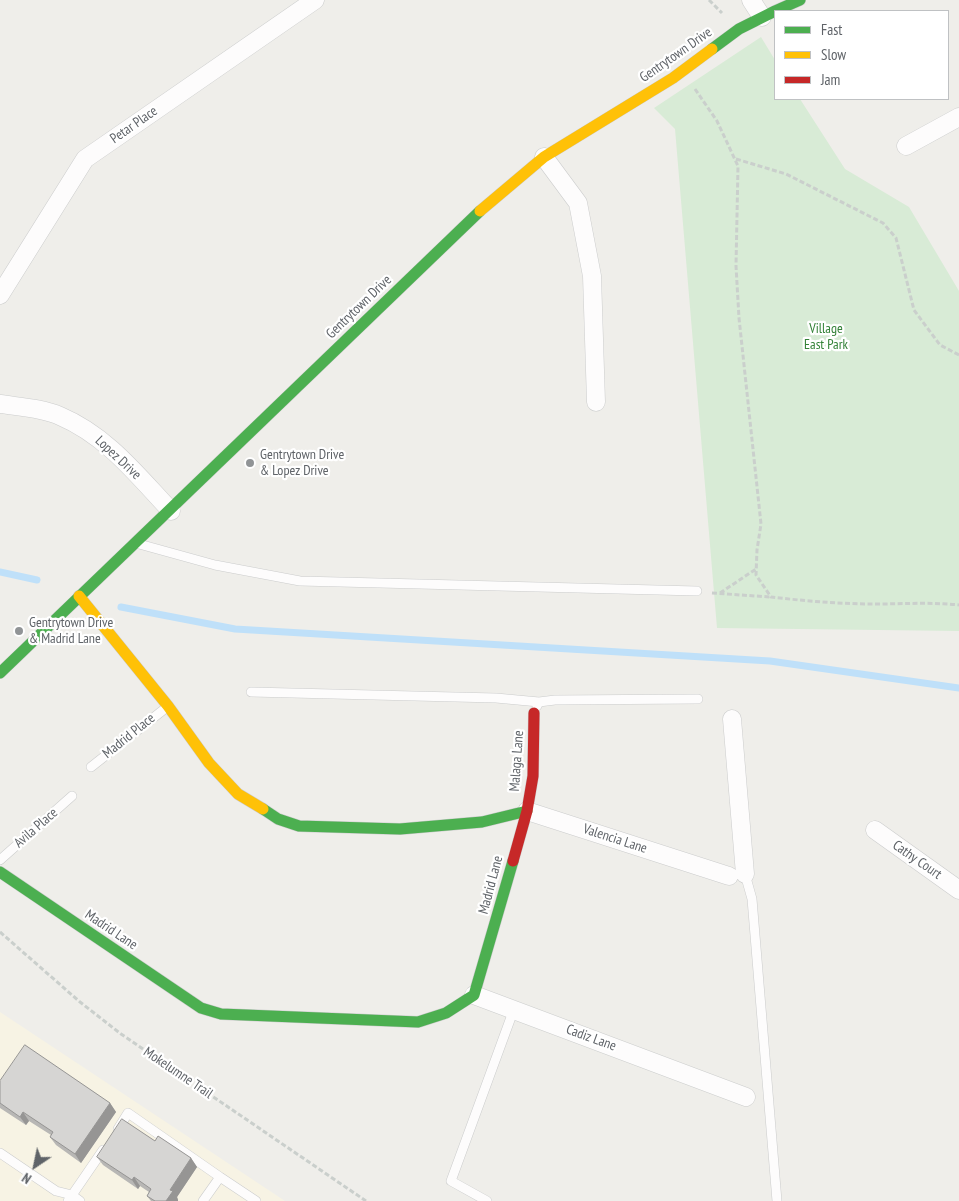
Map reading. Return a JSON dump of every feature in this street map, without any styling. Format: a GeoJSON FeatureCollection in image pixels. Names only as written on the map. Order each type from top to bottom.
{"type":"FeatureCollection","features":[{"type":"Feature","properties":{"kind":"street","name":"Petar Place"},"geometry":{"type":"LineString","coordinates":[[0,295],[85,159],[314,0]]}},
{"type":"Feature","properties":{"kind":"street"},"geometry":{"type":"LineString","coordinates":[[751,0],[771,13]]}},
{"type":"Feature","properties":{"kind":"street","name":"Gentrytown Drive"},"geometry":{"type":"LineString","coordinates":[[778,10],[800,0]]}},
{"type":"Feature","properties":{"kind":"street","name":"Gentrytown Drive"},"geometry":{"type":"LineString","coordinates":[[0,673],[79,596],[171,511],[478,212],[544,157],[682,71],[739,29],[771,13]]}},
{"type":"Feature","properties":{"kind":"street"},"geometry":{"type":"LineString","coordinates":[[906,146],[959,117]]}},
{"type":"Feature","properties":{"kind":"street"},"geometry":{"type":"LineString","coordinates":[[544,157],[578,203],[592,276],[596,402]]}},
{"type":"Feature","properties":{"kind":"street","name":"Lopez Drive"},"geometry":{"type":"LineString","coordinates":[[0,404],[59,416],[85,428],[114,450],[171,511]]}},
{"type":"Feature","properties":{"kind":"street"},"geometry":{"type":"LineString","coordinates":[[79,596],[168,706],[209,763],[238,794],[278,819],[299,826],[391,829],[482,822],[527,811]]}},
{"type":"Feature","properties":{"kind":"street","name":"Malaga Lane"},"geometry":{"type":"LineString","coordinates":[[527,811],[533,776],[537,708]]}},
{"type":"Feature","properties":{"kind":"street"},"geometry":{"type":"LineString","coordinates":[[732,719],[737,875]]}},
{"type":"Feature","properties":{"kind":"street","name":"Valencia Lane"},"geometry":{"type":"LineString","coordinates":[[527,811],[704,867],[737,875]]}},
{"type":"Feature","properties":{"kind":"street","name":"Madrid Lane"},"geometry":{"type":"LineString","coordinates":[[0,872],[201,1008],[221,1014],[418,1022],[446,1013],[474,995],[527,811]]}},
{"type":"Feature","properties":{"kind":"street","name":"Cathy Court"},"geometry":{"type":"LineString","coordinates":[[875,830],[959,890]]}},
{"type":"Feature","properties":{"kind":"street","name":"Cadiz Lane"},"geometry":{"type":"LineString","coordinates":[[474,995],[746,1096]]}},
{"type":"Feature","properties":{"kind":"lane"},"geometry":{"type":"LineString","coordinates":[[136,544],[215,565],[300,581],[697,592]]}},
{"type":"Feature","properties":{"kind":"lane"},"geometry":{"type":"LineString","coordinates":[[251,692],[496,698],[537,708],[616,698],[698,699]]}},
{"type":"Feature","properties":{"kind":"lane","name":"Madrid Place"},"geometry":{"type":"LineString","coordinates":[[91,768],[168,706]]}},
{"type":"Feature","properties":{"kind":"lane","name":"Avila Place"},"geometry":{"type":"LineString","coordinates":[[0,860],[72,796]]}},
{"type":"Feature","properties":{"kind":"lane"},"geometry":{"type":"LineString","coordinates":[[737,875],[752,899],[777,1201]]}},
{"type":"Feature","properties":{"kind":"lane"},"geometry":{"type":"LineString","coordinates":[[487,1201],[450,1181],[514,1010]]}},
{"type":"Feature","properties":{"kind":"lane"},"geometry":{"type":"LineString","coordinates":[[70,1198],[128,1113],[256,1201]]}},
{"type":"Feature","properties":{"kind":"lane"},"geometry":{"type":"LineString","coordinates":[[0,1153],[56,1191],[80,1201]]}},
{"type":"Feature","properties":{"kind":"lane"},"geometry":{"type":"LineString","coordinates":[[203,1201],[220,1177]]}},
{"type":"Feature","properties":{"kind":"path"},"geometry":{"type":"LineString","coordinates":[[682,71],[717,121],[738,166],[736,266],[739,318],[761,524],[756,574],[771,597]]}},
{"type":"Feature","properties":{"kind":"path"},"geometry":{"type":"LineString","coordinates":[[735,159],[786,174],[883,223],[896,238],[914,310],[940,345],[959,355]]}},
{"type":"Feature","properties":{"kind":"path"},"geometry":{"type":"LineString","coordinates":[[719,593],[756,569]]}},
{"type":"Feature","properties":{"kind":"path"},"geometry":{"type":"LineString","coordinates":[[697,592],[814,602],[874,604],[934,602],[959,605]]}},
{"type":"Feature","properties":{"kind":"path","name":"Mokelumne Trail"},"geometry":{"type":"LineString","coordinates":[[0,932],[114,1029],[366,1201]]}},
{"type":"Feature","properties":{"kind":"shaded area"},"geometry":{"type":"Polygon","coordinates":[[[0,1012],[285,1201],[0,1201],[0,1012]]]}},
{"type":"Feature","properties":{"kind":"green space","name":"Village East Park"},"geometry":{"type":"Polygon","coordinates":[[[761,37],[774,58],[774,100],[801,100],[845,169],[909,207],[959,291],[959,631],[717,628],[675,129],[654,108],[761,37]]]}},
{"type":"Feature","properties":{"kind":"building"},"geometry":{"type":"Polygon","coordinates":[[[25,1045],[110,1103],[75,1154],[50,1137],[53,1132],[23,1112],[20,1117],[0,1103],[0,1081],[25,1045]]]}},
{"type":"Feature","properties":{"kind":"building"},"geometry":{"type":"Polygon","coordinates":[[[122,1119],[155,1141],[158,1136],[191,1158],[170,1190],[173,1191],[166,1201],[155,1201],[147,1196],[151,1189],[134,1177],[132,1180],[97,1157],[122,1119]]]}},
{"type":"Feature","properties":{"kind":"waterway"},"geometry":{"type":"LineString","coordinates":[[0,572],[37,580]]}},
{"type":"Feature","properties":{"kind":"waterway"},"geometry":{"type":"LineString","coordinates":[[121,607],[235,629],[770,661],[959,688]]}},
{"type":"Feature","properties":{"kind":"traffic: fast"},"geometry":{"type":"LineString","coordinates":[[777,10],[800,0]]}},
{"type":"Feature","properties":{"kind":"traffic: fast"},"geometry":{"type":"LineString","coordinates":[[712,49],[739,29],[774,12]]}},
{"type":"Feature","properties":{"kind":"traffic: fast"},"geometry":{"type":"LineString","coordinates":[[0,673],[480,211]]}},
{"type":"Feature","properties":{"kind":"traffic: fast"},"geometry":{"type":"LineString","coordinates":[[263,809],[278,819],[299,826],[400,829],[482,822],[527,811]]}},
{"type":"Feature","properties":{"kind":"traffic: fast"},"geometry":{"type":"LineString","coordinates":[[0,872],[201,1008],[221,1014],[418,1022],[446,1013],[474,995],[513,861]]}},
{"type":"Feature","properties":{"kind":"traffic: slow"},"geometry":{"type":"LineString","coordinates":[[480,211],[544,157],[673,78],[712,49]]}},
{"type":"Feature","properties":{"kind":"traffic: slow"},"geometry":{"type":"LineString","coordinates":[[79,596],[168,706],[209,763],[238,794],[263,809]]}},
{"type":"Feature","properties":{"kind":"traffic: jam"},"geometry":{"type":"LineString","coordinates":[[513,861],[527,811],[533,776],[534,713]]}},
{"type":"Feature","properties":{"kind":"place","name":"Gentrytown Drive & Lopez Drive"},"geometry":{"type":"Point","coordinates":[250,463]}},
{"type":"Feature","properties":{"kind":"place","name":"Gentrytown Drive & Madrid Lane"},"geometry":{"type":"Point","coordinates":[19,631]}}]}
